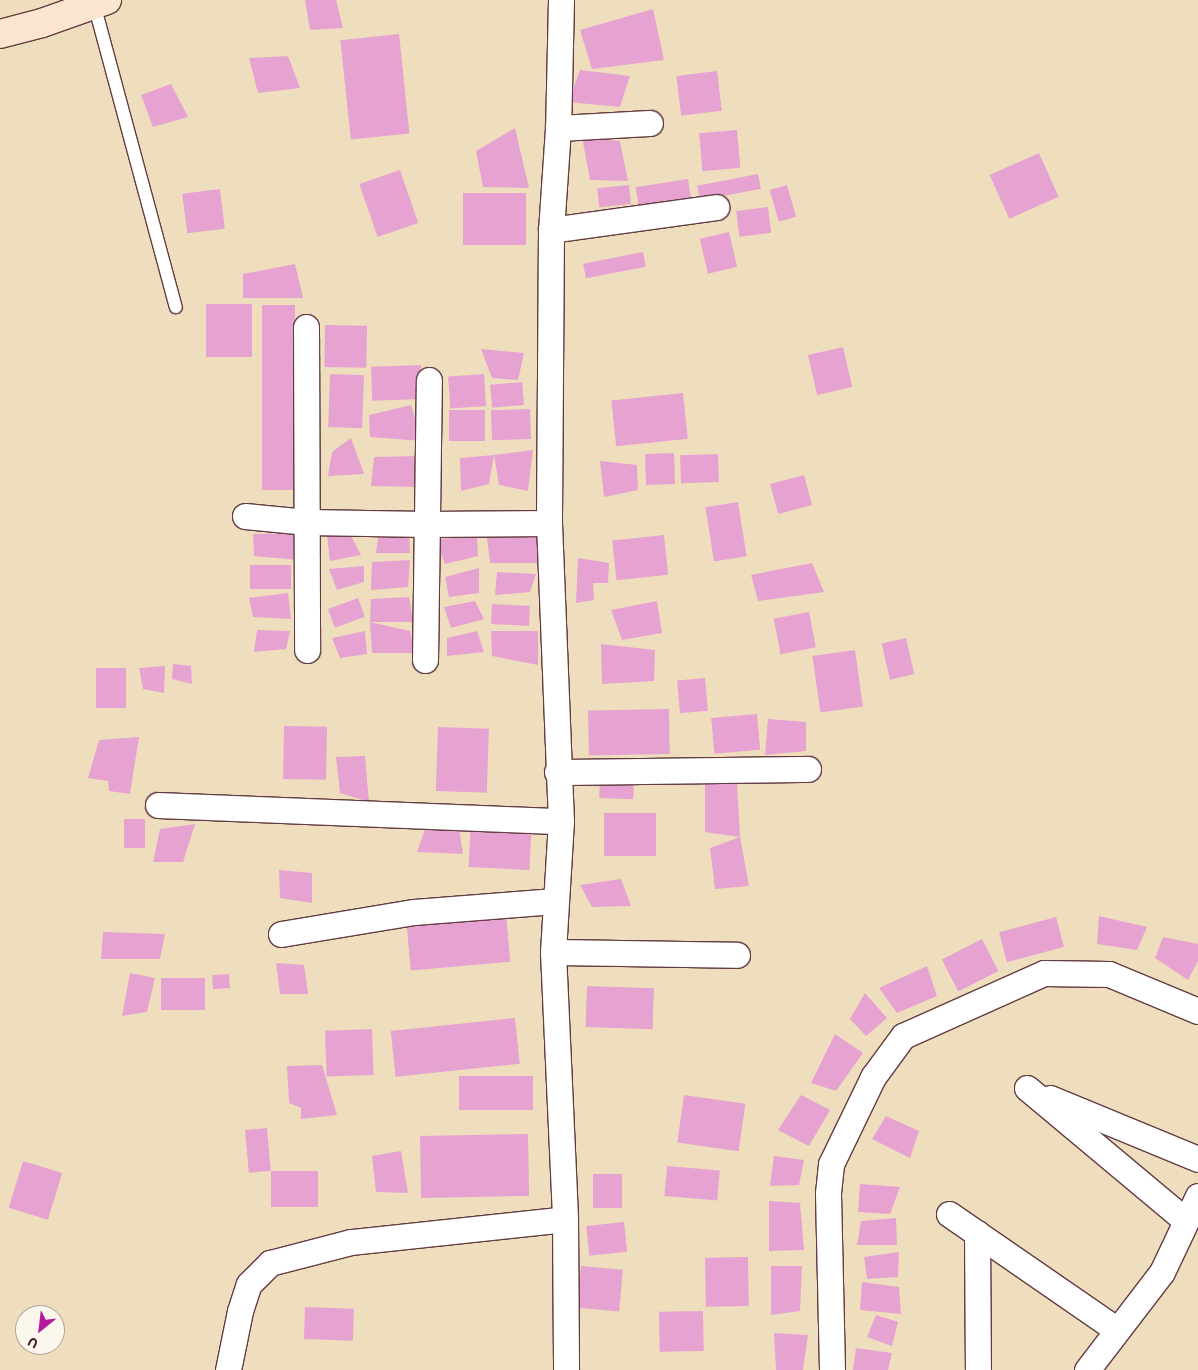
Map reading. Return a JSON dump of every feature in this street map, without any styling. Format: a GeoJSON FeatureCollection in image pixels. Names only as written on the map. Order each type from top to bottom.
{"type":"FeatureCollection","features":[{"type":"Feature","properties":{"kind":"main road"},"geometry":{"type":"LineString","coordinates":[[0,34],[101,2]]}},
{"type":"Feature","properties":{"kind":"street"},"geometry":{"type":"LineString","coordinates":[[561,0],[558,128],[551,230],[549,523],[557,772],[561,821],[553,952],[564,1219],[566,1370]]}},
{"type":"Feature","properties":{"kind":"street"},"geometry":{"type":"LineString","coordinates":[[558,128],[650,123]]}},
{"type":"Feature","properties":{"kind":"street"},"geometry":{"type":"LineString","coordinates":[[551,230],[716,207]]}},
{"type":"Feature","properties":{"kind":"street"},"geometry":{"type":"LineString","coordinates":[[306,327],[307,650]]}},
{"type":"Feature","properties":{"kind":"street"},"geometry":{"type":"LineString","coordinates":[[425,660],[430,380]]}},
{"type":"Feature","properties":{"kind":"street"},"geometry":{"type":"LineString","coordinates":[[245,516],[307,522],[427,524],[549,523]]}},
{"type":"Feature","properties":{"kind":"street"},"geometry":{"type":"LineString","coordinates":[[557,772],[808,768]]}},
{"type":"Feature","properties":{"kind":"street"},"geometry":{"type":"LineString","coordinates":[[158,806],[561,821]]}},
{"type":"Feature","properties":{"kind":"street"},"geometry":{"type":"LineString","coordinates":[[280,934],[414,912],[555,901]]}},
{"type":"Feature","properties":{"kind":"street"},"geometry":{"type":"LineString","coordinates":[[553,952],[737,955]]}},
{"type":"Feature","properties":{"kind":"street"},"geometry":{"type":"LineString","coordinates":[[832,1370],[828,1193],[832,1164],[873,1077],[903,1036],[1044,973],[1108,974],[1198,1011]]}},
{"type":"Feature","properties":{"kind":"street"},"geometry":{"type":"LineString","coordinates":[[1186,1221],[1027,1088],[1198,1159]]}},
{"type":"Feature","properties":{"kind":"street"},"geometry":{"type":"LineString","coordinates":[[1087,1370],[1162,1272],[1198,1196]]}},
{"type":"Feature","properties":{"kind":"street"},"geometry":{"type":"LineString","coordinates":[[949,1214],[1117,1330]]}},
{"type":"Feature","properties":{"kind":"street"},"geometry":{"type":"LineString","coordinates":[[228,1370],[240,1311],[249,1284],[270,1263],[351,1242],[564,1219]]}},
{"type":"Feature","properties":{"kind":"street"},"geometry":{"type":"LineString","coordinates":[[977,1233],[978,1370]]}},
{"type":"Feature","properties":{"kind":"lane"},"geometry":{"type":"LineString","coordinates":[[101,2],[176,307]]}},
{"type":"Feature","properties":{"kind":"building"},"geometry":{"type":"Polygon","coordinates":[[[305,0],[336,0],[343,28],[310,30],[305,0]]]}},
{"type":"Feature","properties":{"kind":"building"},"geometry":{"type":"Polygon","coordinates":[[[653,9],[664,60],[592,69],[580,30],[653,9]]]}},
{"type":"Feature","properties":{"kind":"building"},"geometry":{"type":"Polygon","coordinates":[[[399,34],[409,133],[351,140],[340,40],[399,34]]]}},
{"type":"Feature","properties":{"kind":"building"},"geometry":{"type":"Polygon","coordinates":[[[288,56],[300,88],[258,93],[249,58],[288,56]]]}},
{"type":"Feature","properties":{"kind":"building"},"geometry":{"type":"Polygon","coordinates":[[[580,70],[630,76],[620,107],[568,102],[580,70]]]}},
{"type":"Feature","properties":{"kind":"building"},"geometry":{"type":"Polygon","coordinates":[[[717,71],[722,111],[681,116],[676,76],[717,71]]]}},
{"type":"Feature","properties":{"kind":"building"},"geometry":{"type":"Polygon","coordinates":[[[171,84],[188,117],[153,127],[141,95],[171,84]]]}},
{"type":"Feature","properties":{"kind":"building"},"geometry":{"type":"Polygon","coordinates":[[[515,128],[529,188],[483,187],[476,151],[515,128]]]}},
{"type":"Feature","properties":{"kind":"building"},"geometry":{"type":"Polygon","coordinates":[[[737,130],[740,168],[702,171],[699,133],[737,130]]]}},
{"type":"Feature","properties":{"kind":"building"},"geometry":{"type":"Polygon","coordinates":[[[582,137],[620,141],[628,181],[590,180],[582,137]]]}},
{"type":"Feature","properties":{"kind":"building"},"geometry":{"type":"Polygon","coordinates":[[[1039,153],[1059,197],[1009,219],[990,175],[1039,153]]]}},
{"type":"Feature","properties":{"kind":"building"},"geometry":{"type":"Polygon","coordinates":[[[400,170],[418,223],[378,237],[359,184],[400,170]]]}},
{"type":"Feature","properties":{"kind":"building"},"geometry":{"type":"Polygon","coordinates":[[[758,174],[761,189],[700,201],[697,186],[758,174]]]}},
{"type":"Feature","properties":{"kind":"building"},"geometry":{"type":"Polygon","coordinates":[[[688,179],[691,199],[639,207],[636,187],[688,179]]]}},
{"type":"Feature","properties":{"kind":"building"},"geometry":{"type":"Polygon","coordinates":[[[629,185],[631,204],[599,207],[597,188],[629,185]]]}},
{"type":"Feature","properties":{"kind":"building"},"geometry":{"type":"Polygon","coordinates":[[[787,185],[796,217],[779,222],[770,190],[787,185]]]}},
{"type":"Feature","properties":{"kind":"building"},"geometry":{"type":"Polygon","coordinates":[[[220,189],[225,229],[187,233],[182,194],[220,189]]]}},
{"type":"Feature","properties":{"kind":"building"},"geometry":{"type":"Polygon","coordinates":[[[463,193],[526,193],[526,245],[463,245],[463,193]]]}},
{"type":"Feature","properties":{"kind":"building"},"geometry":{"type":"Polygon","coordinates":[[[768,207],[771,233],[739,237],[736,211],[768,207]]]}},
{"type":"Feature","properties":{"kind":"building"},"geometry":{"type":"Polygon","coordinates":[[[729,232],[737,267],[708,274],[700,239],[729,232]]]}},
{"type":"Feature","properties":{"kind":"building"},"geometry":{"type":"Polygon","coordinates":[[[643,252],[646,267],[586,278],[583,264],[643,252]]]}},
{"type":"Feature","properties":{"kind":"building"},"geometry":{"type":"Polygon","coordinates":[[[295,264],[303,298],[243,298],[243,274],[295,264]]]}},
{"type":"Feature","properties":{"kind":"building"},"geometry":{"type":"Polygon","coordinates":[[[206,304],[252,304],[252,357],[206,357],[206,304]]]}},
{"type":"Feature","properties":{"kind":"building"},"geometry":{"type":"Polygon","coordinates":[[[262,305],[295,305],[295,490],[262,490],[262,305]]]}},
{"type":"Feature","properties":{"kind":"building"},"geometry":{"type":"Polygon","coordinates":[[[325,325],[367,326],[366,368],[324,367],[325,325]]]}},
{"type":"Feature","properties":{"kind":"building"},"geometry":{"type":"Polygon","coordinates":[[[843,347],[852,387],[817,395],[808,355],[843,347]]]}},
{"type":"Feature","properties":{"kind":"building"},"geometry":{"type":"Polygon","coordinates":[[[481,349],[524,353],[518,380],[492,378],[481,349]]]}},
{"type":"Feature","properties":{"kind":"building"},"geometry":{"type":"Polygon","coordinates":[[[421,365],[422,399],[372,401],[371,367],[421,365]]]}},
{"type":"Feature","properties":{"kind":"building"},"geometry":{"type":"Polygon","coordinates":[[[330,374],[364,375],[362,428],[328,427],[330,374]]]}},
{"type":"Feature","properties":{"kind":"building"},"geometry":{"type":"Polygon","coordinates":[[[484,374],[486,406],[450,408],[448,377],[484,374]]]}},
{"type":"Feature","properties":{"kind":"building"},"geometry":{"type":"Polygon","coordinates":[[[522,382],[524,405],[492,408],[490,385],[522,382]]]}},
{"type":"Feature","properties":{"kind":"building"},"geometry":{"type":"Polygon","coordinates":[[[683,393],[688,439],[616,446],[611,401],[683,393]]]}},
{"type":"Feature","properties":{"kind":"building"},"geometry":{"type":"Polygon","coordinates":[[[411,405],[422,441],[370,437],[369,415],[411,405]]]}},
{"type":"Feature","properties":{"kind":"building"},"geometry":{"type":"Polygon","coordinates":[[[530,409],[531,439],[492,440],[491,410],[530,409]]]}},
{"type":"Feature","properties":{"kind":"building"},"geometry":{"type":"Polygon","coordinates":[[[449,410],[485,410],[485,441],[449,441],[449,410]]]}},
{"type":"Feature","properties":{"kind":"building"},"geometry":{"type":"Polygon","coordinates":[[[351,438],[364,474],[328,476],[332,452],[351,438]]]}},
{"type":"Feature","properties":{"kind":"building"},"geometry":{"type":"Polygon","coordinates":[[[533,450],[528,491],[499,485],[494,455],[533,450]]]}},
{"type":"Feature","properties":{"kind":"building"},"geometry":{"type":"Polygon","coordinates":[[[674,453],[675,484],[646,485],[645,454],[674,453]]]}},
{"type":"Feature","properties":{"kind":"building"},"geometry":{"type":"Polygon","coordinates":[[[718,454],[719,482],[681,483],[680,455],[718,454]]]}},
{"type":"Feature","properties":{"kind":"building"},"geometry":{"type":"Polygon","coordinates":[[[494,455],[489,484],[461,491],[460,458],[494,455]]]}},
{"type":"Feature","properties":{"kind":"building"},"geometry":{"type":"Polygon","coordinates":[[[419,456],[420,487],[371,486],[374,457],[419,456]]]}},
{"type":"Feature","properties":{"kind":"building"},"geometry":{"type":"Polygon","coordinates":[[[600,461],[637,465],[638,490],[604,497],[600,461]]]}},
{"type":"Feature","properties":{"kind":"building"},"geometry":{"type":"Polygon","coordinates":[[[804,475],[812,505],[778,514],[770,484],[804,475]]]}},
{"type":"Feature","properties":{"kind":"building"},"geometry":{"type":"Polygon","coordinates":[[[738,502],[747,556],[714,561],[705,507],[738,502]]]}},
{"type":"Feature","properties":{"kind":"building"},"geometry":{"type":"Polygon","coordinates":[[[379,529],[409,531],[410,553],[376,553],[379,529]]]}},
{"type":"Feature","properties":{"kind":"building"},"geometry":{"type":"Polygon","coordinates":[[[298,533],[298,560],[254,556],[253,534],[298,533]]]}},
{"type":"Feature","properties":{"kind":"building"},"geometry":{"type":"Polygon","coordinates":[[[350,534],[361,555],[330,561],[327,536],[350,534]]]}},
{"type":"Feature","properties":{"kind":"building"},"geometry":{"type":"Polygon","coordinates":[[[537,534],[540,563],[490,563],[487,538],[537,534]]]}},
{"type":"Feature","properties":{"kind":"building"},"geometry":{"type":"Polygon","coordinates":[[[664,535],[668,575],[616,580],[612,540],[664,535]]]}},
{"type":"Feature","properties":{"kind":"building"},"geometry":{"type":"Polygon","coordinates":[[[477,537],[478,556],[445,564],[436,539],[477,537]]]}},
{"type":"Feature","properties":{"kind":"building"},"geometry":{"type":"Polygon","coordinates":[[[578,558],[609,563],[608,583],[593,583],[594,600],[576,603],[578,558]]]}},
{"type":"Feature","properties":{"kind":"building"},"geometry":{"type":"Polygon","coordinates":[[[410,560],[408,587],[371,590],[372,562],[410,560]]]}},
{"type":"Feature","properties":{"kind":"building"},"geometry":{"type":"Polygon","coordinates":[[[812,563],[824,592],[758,601],[751,575],[812,563]]]}},
{"type":"Feature","properties":{"kind":"building"},"geometry":{"type":"Polygon","coordinates":[[[250,565],[291,565],[291,589],[250,589],[250,565]]]}},
{"type":"Feature","properties":{"kind":"building"},"geometry":{"type":"Polygon","coordinates":[[[364,566],[364,582],[337,590],[329,569],[364,566]]]}},
{"type":"Feature","properties":{"kind":"building"},"geometry":{"type":"Polygon","coordinates":[[[479,568],[479,593],[449,597],[445,577],[479,568]]]}},
{"type":"Feature","properties":{"kind":"building"},"geometry":{"type":"Polygon","coordinates":[[[497,572],[536,574],[530,592],[495,595],[497,572]]]}},
{"type":"Feature","properties":{"kind":"building"},"geometry":{"type":"Polygon","coordinates":[[[288,593],[291,619],[253,617],[249,598],[288,593]]]}},
{"type":"Feature","properties":{"kind":"building"},"geometry":{"type":"Polygon","coordinates":[[[409,597],[413,622],[370,622],[371,599],[409,597]]]}},
{"type":"Feature","properties":{"kind":"building"},"geometry":{"type":"Polygon","coordinates":[[[358,598],[365,617],[335,628],[328,609],[358,598]]]}},
{"type":"Feature","properties":{"kind":"building"},"geometry":{"type":"Polygon","coordinates":[[[475,601],[484,619],[451,628],[444,607],[475,601]]]}},
{"type":"Feature","properties":{"kind":"building"},"geometry":{"type":"Polygon","coordinates":[[[657,601],[662,633],[622,640],[611,610],[657,601]]]}},
{"type":"Feature","properties":{"kind":"building"},"geometry":{"type":"Polygon","coordinates":[[[492,604],[530,606],[529,626],[491,624],[492,604]]]}},
{"type":"Feature","properties":{"kind":"building"},"geometry":{"type":"Polygon","coordinates":[[[809,612],[816,647],[781,654],[774,619],[809,612]]]}},
{"type":"Feature","properties":{"kind":"building"},"geometry":{"type":"Polygon","coordinates":[[[370,622],[410,631],[415,653],[372,653],[370,622]]]}},
{"type":"Feature","properties":{"kind":"building"},"geometry":{"type":"Polygon","coordinates":[[[257,630],[290,631],[286,649],[254,652],[257,630]]]}},
{"type":"Feature","properties":{"kind":"building"},"geometry":{"type":"Polygon","coordinates":[[[365,631],[367,654],[340,658],[332,638],[365,631]]]}},
{"type":"Feature","properties":{"kind":"building"},"geometry":{"type":"Polygon","coordinates":[[[477,631],[484,652],[447,656],[447,638],[477,631]]]}},
{"type":"Feature","properties":{"kind":"building"},"geometry":{"type":"Polygon","coordinates":[[[491,631],[538,631],[538,665],[492,656],[491,631]]]}},
{"type":"Feature","properties":{"kind":"building"},"geometry":{"type":"Polygon","coordinates":[[[906,638],[914,674],[890,680],[882,644],[906,638]]]}},
{"type":"Feature","properties":{"kind":"building"},"geometry":{"type":"Polygon","coordinates":[[[601,644],[655,650],[654,681],[602,684],[601,644]]]}},
{"type":"Feature","properties":{"kind":"building"},"geometry":{"type":"Polygon","coordinates":[[[855,650],[863,706],[820,712],[812,656],[855,650]]]}},
{"type":"Feature","properties":{"kind":"building"},"geometry":{"type":"Polygon","coordinates":[[[173,664],[191,666],[192,684],[172,679],[173,664]]]}},
{"type":"Feature","properties":{"kind":"building"},"geometry":{"type":"Polygon","coordinates":[[[165,666],[164,693],[143,689],[139,668],[165,666]]]}},
{"type":"Feature","properties":{"kind":"building"},"geometry":{"type":"Polygon","coordinates":[[[96,668],[126,668],[126,708],[96,708],[96,668]]]}},
{"type":"Feature","properties":{"kind":"building"},"geometry":{"type":"Polygon","coordinates":[[[705,678],[708,711],[680,713],[677,680],[705,678]]]}},
{"type":"Feature","properties":{"kind":"building"},"geometry":{"type":"Polygon","coordinates":[[[669,709],[670,754],[589,755],[588,710],[669,709]]]}},
{"type":"Feature","properties":{"kind":"building"},"geometry":{"type":"Polygon","coordinates":[[[757,714],[760,750],[714,754],[711,718],[757,714]]]}},
{"type":"Feature","properties":{"kind":"building"},"geometry":{"type":"Polygon","coordinates":[[[768,719],[806,722],[806,751],[765,755],[768,719]]]}},
{"type":"Feature","properties":{"kind":"building"},"geometry":{"type":"Polygon","coordinates":[[[284,726],[327,727],[326,780],[283,779],[284,726]]]}},
{"type":"Feature","properties":{"kind":"building"},"geometry":{"type":"Polygon","coordinates":[[[438,727],[489,729],[487,793],[436,791],[438,727]]]}},
{"type":"Feature","properties":{"kind":"building"},"geometry":{"type":"Polygon","coordinates":[[[139,737],[130,794],[109,791],[108,781],[88,778],[99,740],[139,737]]]}},
{"type":"Feature","properties":{"kind":"building"},"geometry":{"type":"Polygon","coordinates":[[[365,756],[369,802],[340,793],[336,757],[365,756]]]}},
{"type":"Feature","properties":{"kind":"building"},"geometry":{"type":"Polygon","coordinates":[[[600,776],[634,777],[633,799],[599,798],[600,776]]]}},
{"type":"Feature","properties":{"kind":"building"},"geometry":{"type":"Polygon","coordinates":[[[705,780],[737,784],[740,837],[705,832],[705,780]]]}},
{"type":"Feature","properties":{"kind":"building"},"geometry":{"type":"Polygon","coordinates":[[[604,813],[656,813],[656,856],[604,856],[604,813]]]}},
{"type":"Feature","properties":{"kind":"building"},"geometry":{"type":"Polygon","coordinates":[[[124,819],[145,819],[145,848],[124,848],[124,819]]]}},
{"type":"Feature","properties":{"kind":"building"},"geometry":{"type":"Polygon","coordinates":[[[471,819],[532,822],[529,870],[468,867],[471,819]]]}},
{"type":"Feature","properties":{"kind":"building"},"geometry":{"type":"Polygon","coordinates":[[[195,824],[183,862],[153,862],[160,829],[195,824]]]}},
{"type":"Feature","properties":{"kind":"building"},"geometry":{"type":"Polygon","coordinates":[[[459,827],[463,854],[417,852],[425,829],[459,827]]]}},
{"type":"Feature","properties":{"kind":"building"},"geometry":{"type":"Polygon","coordinates":[[[740,837],[749,886],[715,889],[710,848],[740,837]]]}},
{"type":"Feature","properties":{"kind":"building"},"geometry":{"type":"Polygon","coordinates":[[[279,870],[312,873],[312,903],[280,898],[279,870]]]}},
{"type":"Feature","properties":{"kind":"building"},"geometry":{"type":"Polygon","coordinates":[[[621,879],[631,906],[592,907],[580,885],[621,879]]]}},
{"type":"Feature","properties":{"kind":"building"},"geometry":{"type":"Polygon","coordinates":[[[506,913],[510,962],[411,971],[406,922],[506,913]]]}},
{"type":"Feature","properties":{"kind":"building"},"geometry":{"type":"Polygon","coordinates":[[[1099,916],[1147,927],[1137,950],[1097,944],[1099,916]]]}},
{"type":"Feature","properties":{"kind":"building"},"geometry":{"type":"Polygon","coordinates":[[[1056,917],[1064,947],[1007,962],[999,932],[1056,917]]]}},
{"type":"Feature","properties":{"kind":"building"},"geometry":{"type":"Polygon","coordinates":[[[103,932],[165,934],[160,959],[101,959],[103,932]]]}},
{"type":"Feature","properties":{"kind":"building"},"geometry":{"type":"Polygon","coordinates":[[[1163,937],[1198,944],[1198,961],[1188,980],[1155,958],[1163,937]]]}},
{"type":"Feature","properties":{"kind":"building"},"geometry":{"type":"Polygon","coordinates":[[[982,939],[998,971],[958,992],[942,959],[982,939]]]}},
{"type":"Feature","properties":{"kind":"building"},"geometry":{"type":"Polygon","coordinates":[[[276,963],[304,965],[308,994],[280,994],[276,963]]]}},
{"type":"Feature","properties":{"kind":"building"},"geometry":{"type":"Polygon","coordinates":[[[927,966],[937,996],[897,1013],[879,988],[927,966]]]}},
{"type":"Feature","properties":{"kind":"building"},"geometry":{"type":"Polygon","coordinates":[[[130,973],[155,978],[147,1012],[122,1016],[130,973]]]}},
{"type":"Feature","properties":{"kind":"building"},"geometry":{"type":"Polygon","coordinates":[[[229,974],[230,988],[213,989],[212,975],[229,974]]]}},
{"type":"Feature","properties":{"kind":"building"},"geometry":{"type":"Polygon","coordinates":[[[161,978],[205,978],[205,1010],[161,1010],[161,978]]]}},
{"type":"Feature","properties":{"kind":"building"},"geometry":{"type":"Polygon","coordinates":[[[587,986],[654,988],[653,1029],[586,1027],[587,986]]]}},
{"type":"Feature","properties":{"kind":"building"},"geometry":{"type":"Polygon","coordinates":[[[865,993],[887,1018],[866,1036],[850,1019],[865,993]]]}},
{"type":"Feature","properties":{"kind":"building"},"geometry":{"type":"Polygon","coordinates":[[[515,1018],[520,1064],[395,1077],[391,1031],[515,1018]]]}},
{"type":"Feature","properties":{"kind":"building"},"geometry":{"type":"Polygon","coordinates":[[[372,1029],[374,1075],[327,1077],[325,1031],[372,1029]]]}},
{"type":"Feature","properties":{"kind":"building"},"geometry":{"type":"Polygon","coordinates":[[[835,1034],[863,1053],[836,1091],[811,1083],[835,1034]]]}},
{"type":"Feature","properties":{"kind":"building"},"geometry":{"type":"Polygon","coordinates":[[[322,1065],[337,1115],[301,1119],[301,1108],[289,1103],[287,1066],[322,1065]]]}},
{"type":"Feature","properties":{"kind":"building"},"geometry":{"type":"Polygon","coordinates":[[[459,1076],[533,1076],[533,1110],[459,1110],[459,1076]]]}},
{"type":"Feature","properties":{"kind":"building"},"geometry":{"type":"Polygon","coordinates":[[[684,1095],[745,1104],[739,1151],[677,1143],[684,1095]]]}},
{"type":"Feature","properties":{"kind":"building"},"geometry":{"type":"Polygon","coordinates":[[[801,1095],[830,1110],[809,1146],[778,1130],[801,1095]]]}},
{"type":"Feature","properties":{"kind":"building"},"geometry":{"type":"Polygon","coordinates":[[[886,1116],[919,1131],[910,1158],[872,1139],[886,1116]]]}},
{"type":"Feature","properties":{"kind":"building"},"geometry":{"type":"Polygon","coordinates":[[[267,1128],[271,1171],[249,1173],[245,1130],[267,1128]]]}},
{"type":"Feature","properties":{"kind":"building"},"geometry":{"type":"Polygon","coordinates":[[[528,1134],[529,1196],[421,1198],[420,1136],[528,1134]]]}},
{"type":"Feature","properties":{"kind":"building"},"geometry":{"type":"Polygon","coordinates":[[[401,1151],[408,1193],[376,1192],[372,1156],[401,1151]]]}},
{"type":"Feature","properties":{"kind":"building"},"geometry":{"type":"Polygon","coordinates":[[[774,1156],[804,1160],[799,1185],[770,1186],[774,1156]]]}},
{"type":"Feature","properties":{"kind":"building"},"geometry":{"type":"Polygon","coordinates":[[[23,1161],[62,1173],[48,1220],[9,1208],[23,1161]]]}},
{"type":"Feature","properties":{"kind":"building"},"geometry":{"type":"Polygon","coordinates":[[[667,1166],[720,1171],[717,1201],[664,1196],[667,1166]]]}},
{"type":"Feature","properties":{"kind":"building"},"geometry":{"type":"Polygon","coordinates":[[[271,1171],[318,1171],[318,1207],[271,1207],[271,1171]]]}},
{"type":"Feature","properties":{"kind":"building"},"geometry":{"type":"Polygon","coordinates":[[[593,1174],[622,1174],[622,1208],[593,1208],[593,1174]]]}},
{"type":"Feature","properties":{"kind":"building"},"geometry":{"type":"Polygon","coordinates":[[[860,1184],[900,1187],[890,1214],[858,1212],[860,1184]]]}},
{"type":"Feature","properties":{"kind":"building"},"geometry":{"type":"Polygon","coordinates":[[[769,1201],[800,1203],[804,1250],[769,1251],[769,1201]]]}},
{"type":"Feature","properties":{"kind":"building"},"geometry":{"type":"Polygon","coordinates":[[[896,1218],[897,1245],[857,1245],[861,1221],[896,1218]]]}},
{"type":"Feature","properties":{"kind":"building"},"geometry":{"type":"Polygon","coordinates":[[[624,1222],[627,1252],[589,1256],[586,1226],[624,1222]]]}},
{"type":"Feature","properties":{"kind":"building"},"geometry":{"type":"Polygon","coordinates":[[[899,1252],[898,1277],[867,1279],[864,1257],[899,1252]]]}},
{"type":"Feature","properties":{"kind":"building"},"geometry":{"type":"Polygon","coordinates":[[[748,1257],[749,1306],[706,1307],[705,1258],[748,1257]]]}},
{"type":"Feature","properties":{"kind":"building"},"geometry":{"type":"Polygon","coordinates":[[[581,1266],[623,1270],[619,1312],[577,1308],[581,1266]]]}},
{"type":"Feature","properties":{"kind":"building"},"geometry":{"type":"Polygon","coordinates":[[[771,1266],[802,1266],[800,1311],[771,1315],[771,1266]]]}},
{"type":"Feature","properties":{"kind":"building"},"geometry":{"type":"Polygon","coordinates":[[[862,1282],[899,1287],[901,1314],[860,1310],[862,1282]]]}},
{"type":"Feature","properties":{"kind":"building"},"geometry":{"type":"Polygon","coordinates":[[[305,1307],[354,1309],[353,1341],[304,1339],[305,1307]]]}},
{"type":"Feature","properties":{"kind":"building"},"geometry":{"type":"Polygon","coordinates":[[[703,1311],[704,1351],[660,1352],[659,1312],[703,1311]]]}},
{"type":"Feature","properties":{"kind":"building"},"geometry":{"type":"Polygon","coordinates":[[[876,1315],[898,1322],[892,1346],[867,1337],[876,1315]]]}},
{"type":"Feature","properties":{"kind":"building"},"geometry":{"type":"Polygon","coordinates":[[[774,1333],[808,1335],[803,1370],[776,1370],[774,1333]]]}},
{"type":"Feature","properties":{"kind":"building"},"geometry":{"type":"Polygon","coordinates":[[[856,1348],[892,1353],[888,1370],[853,1370],[856,1348]]]}}]}
